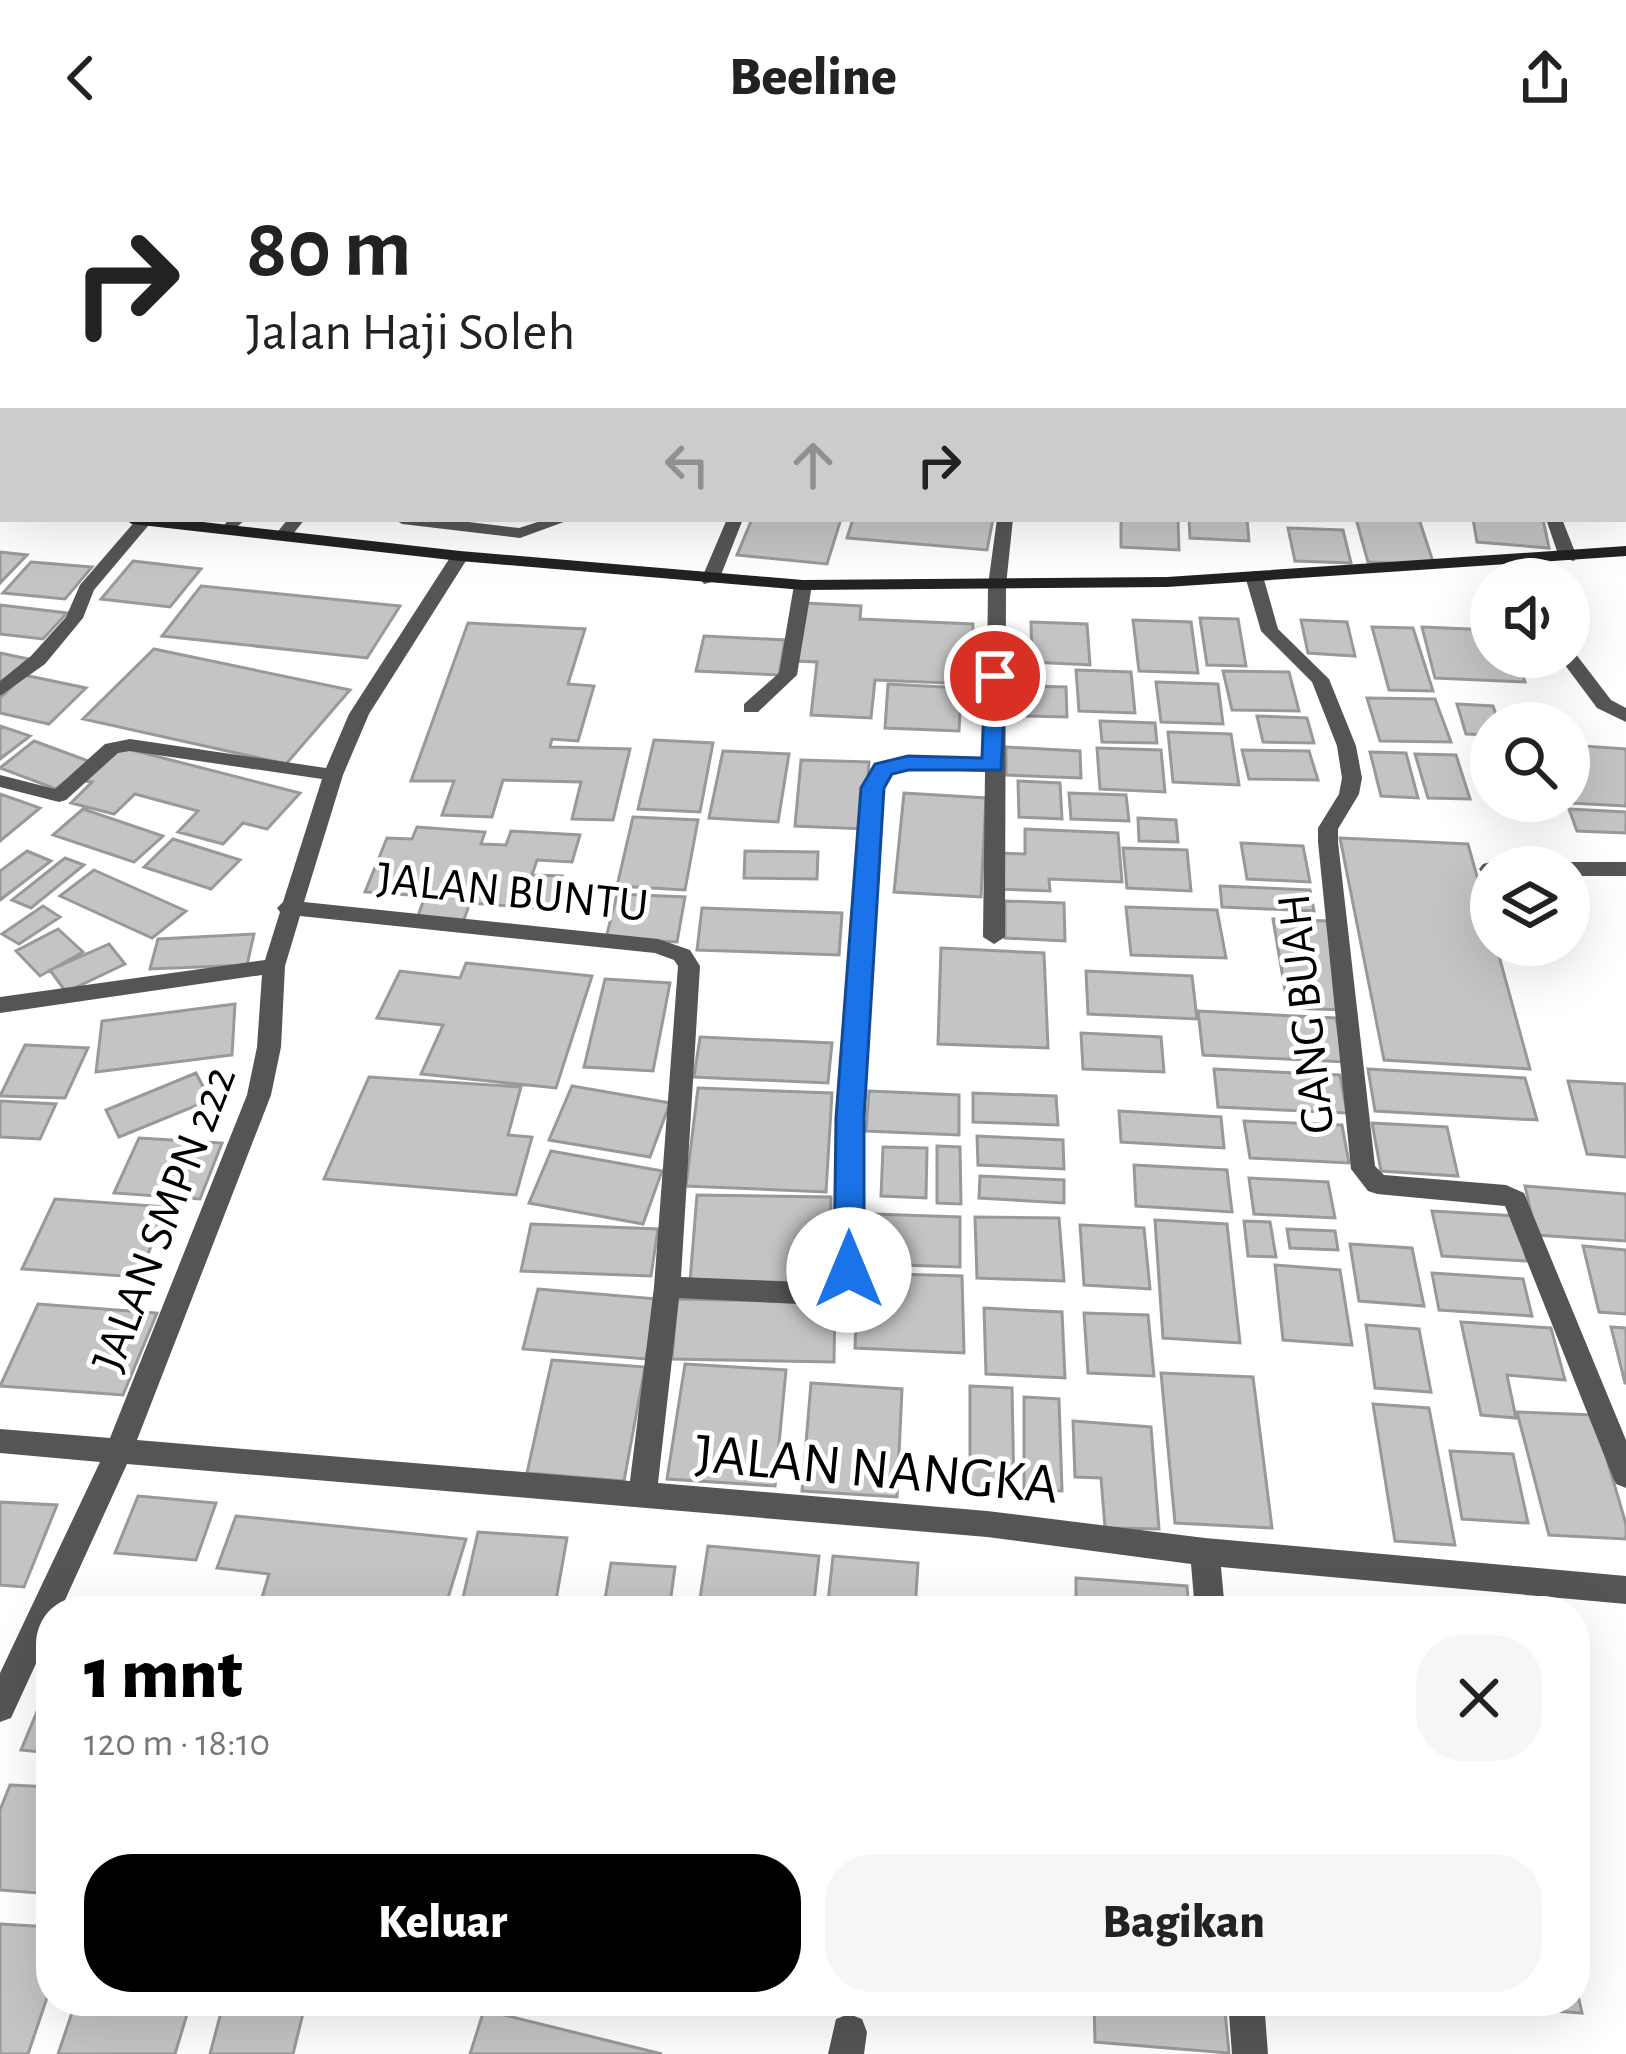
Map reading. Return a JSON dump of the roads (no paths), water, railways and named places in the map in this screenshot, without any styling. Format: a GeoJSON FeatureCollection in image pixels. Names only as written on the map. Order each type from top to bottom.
{"type":"FeatureCollection","features":[{"type":"Feature","properties":{"kind":"main road"},"geometry":{"type":"LineString","coordinates":[[190,522],[460,556],[803,585],[998,585],[1254,576],[1626,551]]}},
{"type":"Feature","properties":{"kind":"street"},"geometry":{"type":"LineString","coordinates":[[0,690],[38,660],[74,618],[86,589],[143,522]]}},
{"type":"Feature","properties":{"kind":"street"},"geometry":{"type":"LineString","coordinates":[[283,535],[294,522]]}},
{"type":"Feature","properties":{"kind":"street"},"geometry":{"type":"LineString","coordinates":[[427,522],[520,533],[555,522]]}},
{"type":"Feature","properties":{"kind":"street"},"geometry":{"type":"LineString","coordinates":[[710,580],[733,522]]}},
{"type":"Feature","properties":{"kind":"street"},"geometry":{"type":"LineString","coordinates":[[994,937],[993,766],[998,585],[1005,522]]}},
{"type":"Feature","properties":{"kind":"street"},"geometry":{"type":"LineString","coordinates":[[1555,522],[1568,557]]}},
{"type":"Feature","properties":{"kind":"street","name":"JALAN SMPN 222"},"geometry":{"type":"LineString","coordinates":[[51,1596],[118,1451],[259,1095],[274,965],[333,775],[359,714],[460,556]]}},
{"type":"Feature","properties":{"kind":"street","name":"GANG BUAH"},"geometry":{"type":"LineString","coordinates":[[1254,576],[1270,631],[1326,690],[1354,780],[1347,808],[1328,828],[1328,842],[1364,1169],[1377,1184],[1512,1197],[1626,1475]]}},
{"type":"Feature","properties":{"kind":"street"},"geometry":{"type":"LineString","coordinates":[[751,708],[788,675],[803,585]]}},
{"type":"Feature","properties":{"kind":"street"},"geometry":{"type":"LineString","coordinates":[[1584,678],[1604,704],[1626,716]]}},
{"type":"Feature","properties":{"kind":"street"},"geometry":{"type":"LineString","coordinates":[[0,782],[59,796],[112,748],[130,745],[333,775]]}},
{"type":"Feature","properties":{"kind":"street"},"geometry":{"type":"LineString","coordinates":[[642,1497],[667,1287],[819,1294],[839,1287],[849,1270],[850,1118],[872,788],[883,769],[908,763],[993,766]]}},
{"type":"Feature","properties":{"kind":"street"},"geometry":{"type":"LineString","coordinates":[[1590,869],[1626,869]]}},
{"type":"Feature","properties":{"kind":"street","name":"JALAN BUNTU"},"geometry":{"type":"LineString","coordinates":[[288,908],[658,946],[682,955],[689,966],[667,1287]]}},
{"type":"Feature","properties":{"kind":"street"},"geometry":{"type":"LineString","coordinates":[[0,1005],[274,965]]}},
{"type":"Feature","properties":{"kind":"street","name":"JALAN NANGKA"},"geometry":{"type":"LineString","coordinates":[[0,1441],[987,1524],[1204,1552],[1626,1590]]}},
{"type":"Feature","properties":{"kind":"street"},"geometry":{"type":"LineString","coordinates":[[1204,1552],[1208,1596]]}},
{"type":"Feature","properties":{"kind":"street","name":"JALAN SMPN 222"},"geometry":{"type":"LineString","coordinates":[[0,1707],[36,1629]]}},
{"type":"Feature","properties":{"kind":"street"},"geometry":{"type":"LineString","coordinates":[[1247,2016],[1250,2054]]}}]}
